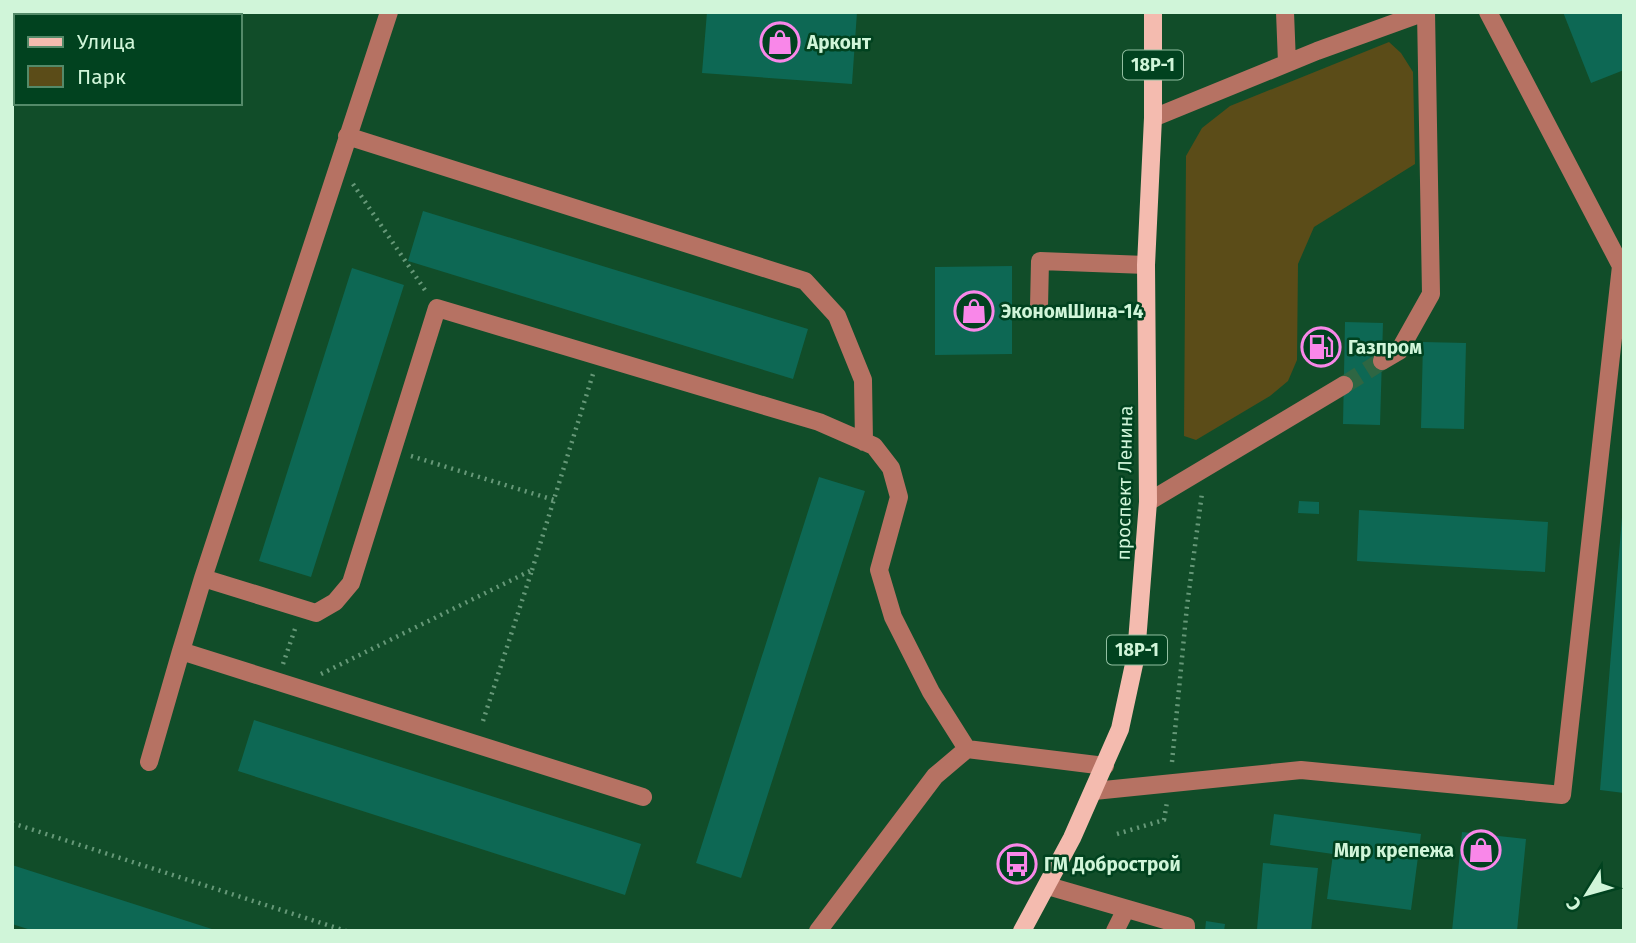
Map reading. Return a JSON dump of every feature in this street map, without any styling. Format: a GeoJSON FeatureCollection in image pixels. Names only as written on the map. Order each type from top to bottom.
{"type":"FeatureCollection","features":[{"type":"Feature","properties":{"kind":"main road","name":"проспект Ленина"},"geometry":{"type":"LineString","coordinates":[[1022,931],[1048,886],[1105,766],[1120,729],[1136,655],[1148,502],[1146,265],[1153,118],[1153,12]]}},
{"type":"Feature","properties":{"kind":"street"},"geometry":{"type":"LineString","coordinates":[[149,762],[202,578],[389,12]]}},
{"type":"Feature","properties":{"kind":"street"},"geometry":{"type":"LineString","coordinates":[[1285,12],[1287,63]]}},
{"type":"Feature","properties":{"kind":"street"},"geometry":{"type":"LineString","coordinates":[[1153,118],[1287,63],[1425,12],[1431,294],[1399,351],[1382,362]]}},
{"type":"Feature","properties":{"kind":"street"},"geometry":{"type":"LineString","coordinates":[[1094,791],[1301,769],[1562,795],[1621,266],[1488,12]]}},
{"type":"Feature","properties":{"kind":"street"},"geometry":{"type":"LineString","coordinates":[[347,136],[805,281],[836,316],[863,380],[864,442]]}},
{"type":"Feature","properties":{"kind":"street"},"geometry":{"type":"LineString","coordinates":[[1039,307],[1040,261],[1146,265]]}},
{"type":"Feature","properties":{"kind":"street"},"geometry":{"type":"LineString","coordinates":[[202,578],[316,613],[335,601],[351,583],[437,308],[819,422],[874,446],[891,468],[899,497],[880,570],[893,617],[931,692],[967,749]]}},
{"type":"Feature","properties":{"kind":"street"},"geometry":{"type":"LineString","coordinates":[[1148,502],[1344,385]]}},
{"type":"Feature","properties":{"kind":"street"},"geometry":{"type":"LineString","coordinates":[[181,651],[643,797]]}},
{"type":"Feature","properties":{"kind":"street"},"geometry":{"type":"LineString","coordinates":[[818,931],[935,776],[967,749],[1105,766]]}},
{"type":"Feature","properties":{"kind":"street"},"geometry":{"type":"LineString","coordinates":[[1048,886],[1186,926],[1186,931]]}},
{"type":"Feature","properties":{"kind":"street"},"geometry":{"type":"LineString","coordinates":[[1115,931],[1126,909]]}},
{"type":"Feature","properties":{"kind":"path"},"geometry":{"type":"LineString","coordinates":[[338,163],[437,308]]}},
{"type":"Feature","properties":{"kind":"path"},"geometry":{"type":"LineString","coordinates":[[476,744],[599,356]]}},
{"type":"Feature","properties":{"kind":"path"},"geometry":{"type":"LineString","coordinates":[[393,450],[554,500]]}},
{"type":"Feature","properties":{"kind":"path"},"geometry":{"type":"LineString","coordinates":[[1117,834],[1164,820],[1179,716],[1187,606],[1206,468]]}},
{"type":"Feature","properties":{"kind":"path"},"geometry":{"type":"LineString","coordinates":[[286,684],[532,570]]}},
{"type":"Feature","properties":{"kind":"path"},"geometry":{"type":"LineString","coordinates":[[286,684],[302,609]]}},
{"type":"Feature","properties":{"kind":"path"},"geometry":{"type":"LineString","coordinates":[[12,823],[346,931]]}},
{"type":"Feature","properties":{"kind":"green space"},"geometry":{"type":"Polygon","coordinates":[[[1389,42],[1401,53],[1413,72],[1415,164],[1314,227],[1298,264],[1297,360],[1288,381],[1270,396],[1196,440],[1184,436],[1186,156],[1202,128],[1230,106],[1389,42]]]}},
{"type":"Feature","properties":{"kind":"building","name":"Арконт"},"geometry":{"type":"Polygon","coordinates":[[[707,12],[857,12],[852,84],[702,73],[707,12]]]}},
{"type":"Feature","properties":{"kind":"building"},"geometry":{"type":"Polygon","coordinates":[[[1563,12],[1624,12],[1624,70],[1591,83],[1563,12]]]}},
{"type":"Feature","properties":{"kind":"building"},"geometry":{"type":"Polygon","coordinates":[[[423,211],[808,329],[793,379],[408,261],[423,211]]]}},
{"type":"Feature","properties":{"kind":"building","name":"ЭкономШина-14"},"geometry":{"type":"Polygon","coordinates":[[[1012,266],[1012,354],[935,355],[935,267],[1012,266]]]}},
{"type":"Feature","properties":{"kind":"building"},"geometry":{"type":"Polygon","coordinates":[[[352,268],[404,285],[311,577],[259,561],[352,268]]]}},
{"type":"Feature","properties":{"kind":"building"},"geometry":{"type":"Polygon","coordinates":[[[1345,322],[1383,323],[1380,425],[1343,424],[1345,322]]]}},
{"type":"Feature","properties":{"kind":"building"},"geometry":{"type":"Polygon","coordinates":[[[1423,342],[1466,343],[1464,429],[1421,428],[1423,342]]]}},
{"type":"Feature","properties":{"kind":"building"},"geometry":{"type":"Polygon","coordinates":[[[819,477],[865,491],[741,878],[696,863],[819,477]]]}},
{"type":"Feature","properties":{"kind":"building"},"geometry":{"type":"Polygon","coordinates":[[[1299,501],[1319,502],[1319,514],[1298,513],[1299,501]]]}},
{"type":"Feature","properties":{"kind":"building"},"geometry":{"type":"Polygon","coordinates":[[[1359,510],[1548,522],[1545,572],[1357,561],[1359,510]]]}},
{"type":"Feature","properties":{"kind":"building"},"geometry":{"type":"Polygon","coordinates":[[[1624,517],[1624,793],[1600,790],[1624,517]]]}},
{"type":"Feature","properties":{"kind":"building"},"geometry":{"type":"Polygon","coordinates":[[[254,720],[641,844],[625,895],[238,771],[254,720]]]}},
{"type":"Feature","properties":{"kind":"building"},"geometry":{"type":"Polygon","coordinates":[[[1274,814],[1421,834],[1411,910],[1327,899],[1333,854],[1270,845],[1274,814]]]}},
{"type":"Feature","properties":{"kind":"building"},"geometry":{"type":"Polygon","coordinates":[[[1462,832],[1526,839],[1517,931],[1452,931],[1462,832]]]}},
{"type":"Feature","properties":{"kind":"building"},"geometry":{"type":"Polygon","coordinates":[[[1263,863],[1318,868],[1311,931],[1257,929],[1263,863]]]}},
{"type":"Feature","properties":{"kind":"building"},"geometry":{"type":"Polygon","coordinates":[[[12,865],[215,931],[34,931],[12,924],[12,865]]]}},
{"type":"Feature","properties":{"kind":"building"},"geometry":{"type":"Polygon","coordinates":[[[1206,921],[1225,924],[1224,931],[1205,931],[1206,921]]]}},
{"type":"Feature","properties":{"kind":"tunnel"},"geometry":{"type":"LineString","coordinates":[[1344,385],[1382,361]]}},
{"type":"Feature","properties":{"kind":"place","name":"Арконт"},"geometry":{"type":"Point","coordinates":[780,42]}},
{"type":"Feature","properties":{"kind":"place","name":"ЭкономШина-14"},"geometry":{"type":"Point","coordinates":[974,311]}},
{"type":"Feature","properties":{"kind":"place","name":"Газпром"},"geometry":{"type":"Point","coordinates":[1321,347]}},
{"type":"Feature","properties":{"kind":"place","name":"Мир крепежа"},"geometry":{"type":"Point","coordinates":[1481,850]}},
{"type":"Feature","properties":{"kind":"place","name":"ГМ Добрострой"},"geometry":{"type":"Point","coordinates":[1017,864]}}]}
